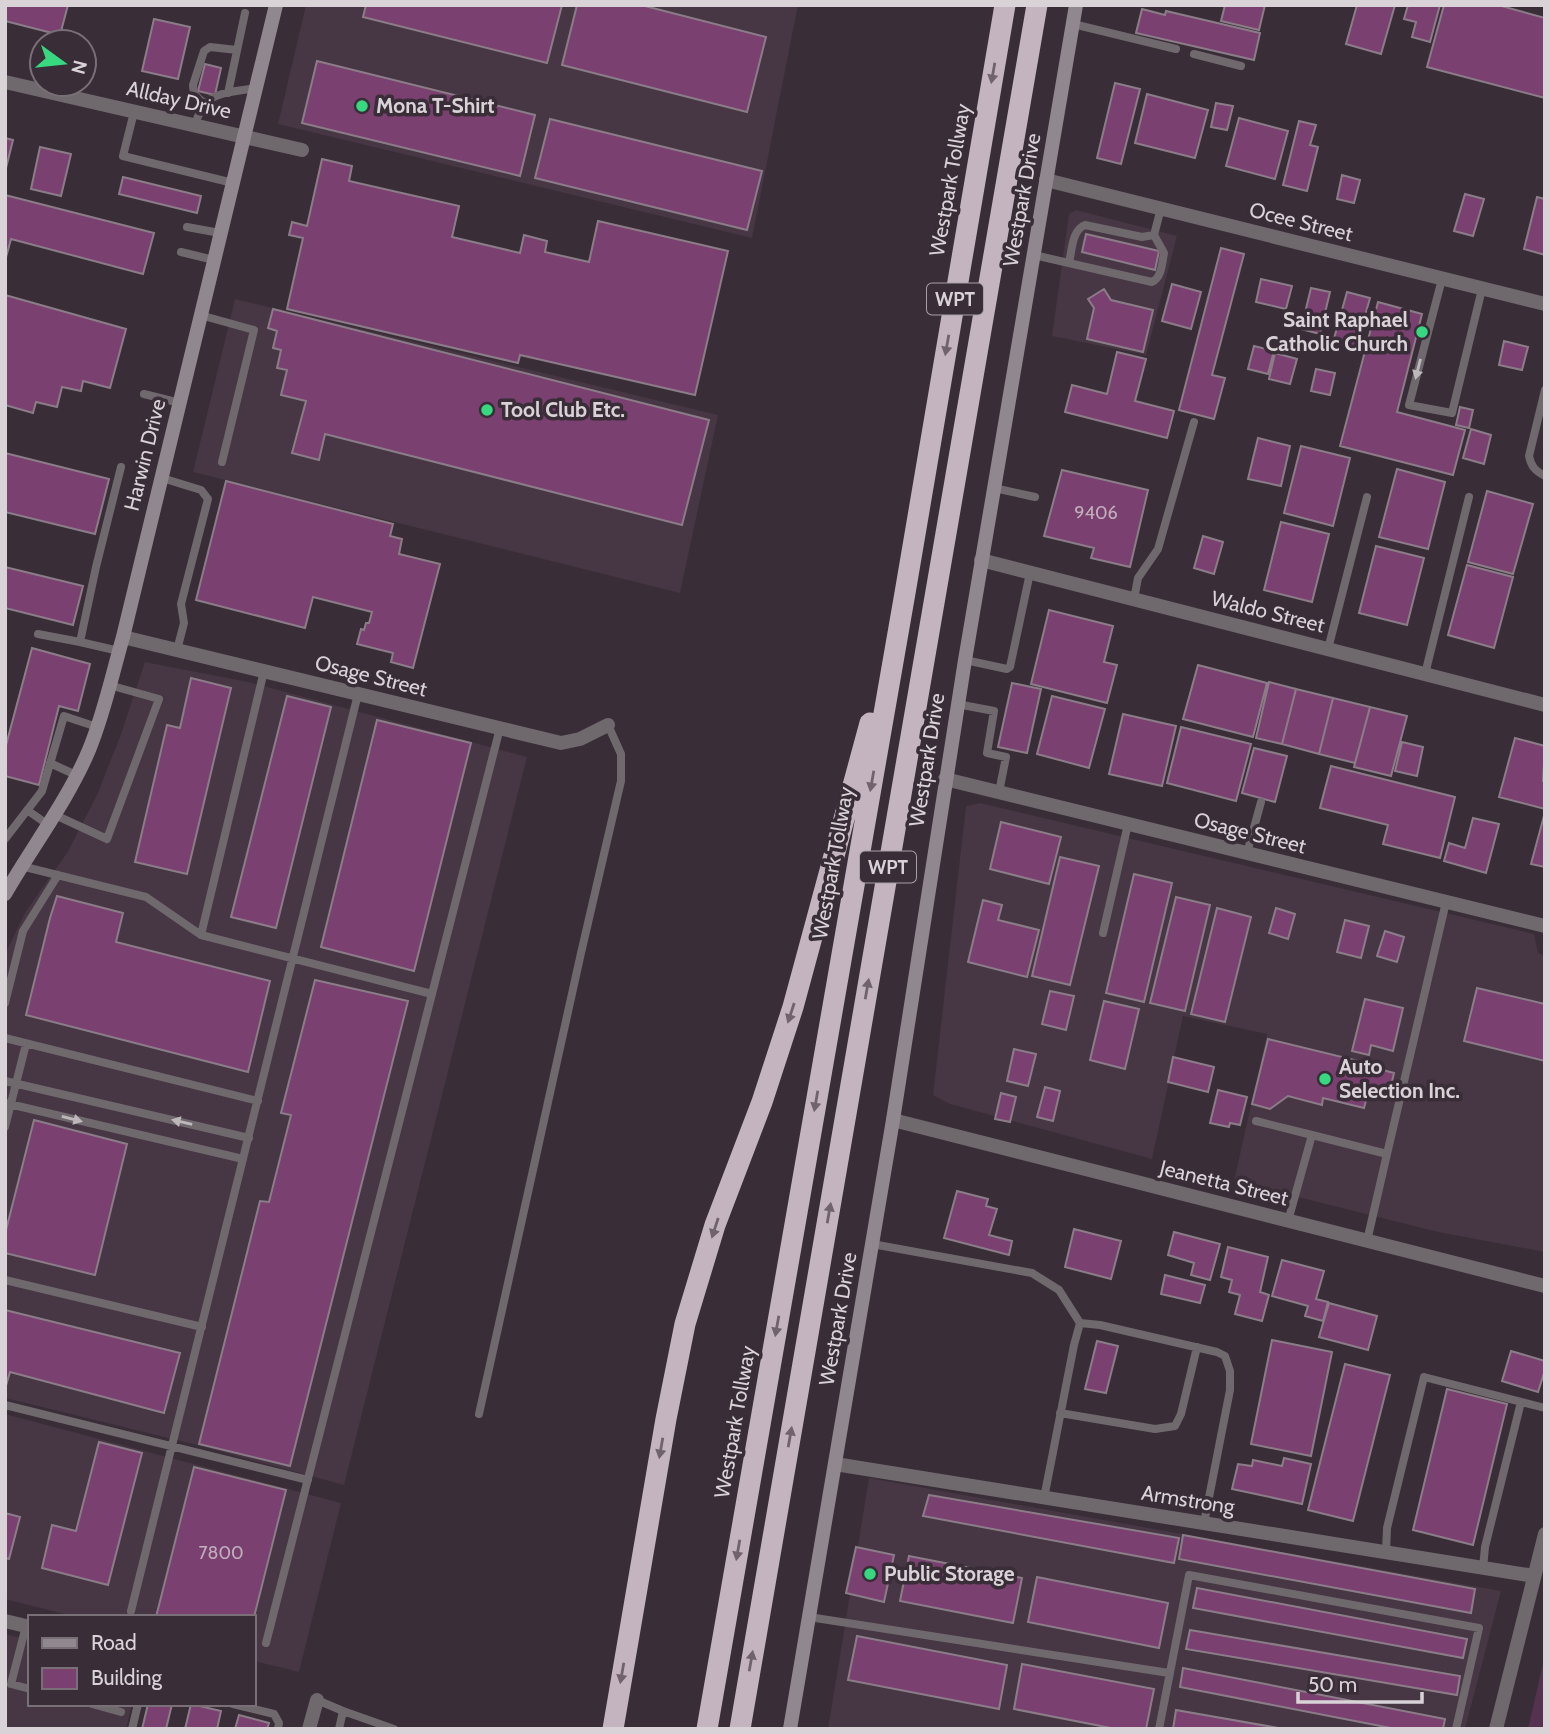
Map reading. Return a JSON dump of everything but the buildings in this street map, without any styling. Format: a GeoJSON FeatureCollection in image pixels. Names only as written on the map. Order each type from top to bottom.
{"type":"FeatureCollection","features":[{"type":"Feature","properties":{"kind":"highway","name":"Westpark Tollway"},"geometry":{"type":"LineString","coordinates":[[706,1729],[1005,5]]}},
{"type":"Feature","properties":{"kind":"highway","name":"WPT"},"geometry":{"type":"LineString","coordinates":[[740,1729],[1037,5]]}},
{"type":"Feature","properties":{"kind":"highway"},"geometry":{"type":"LineString","coordinates":[[613,1729],[685,1324],[715,1225],[762,1102],[793,1007],[905,593]]}},
{"type":"Feature","properties":{"kind":"main road","name":"Harwin Drive"},"geometry":{"type":"LineString","coordinates":[[5,894],[76,775],[97,727],[121,644],[276,5]]}},
{"type":"Feature","properties":{"kind":"main road","name":"Westpark Drive"},"geometry":{"type":"LineString","coordinates":[[790,1729],[893,1120],[957,704],[1076,5]]}},
{"type":"Feature","properties":{"kind":"street","name":"Allday Drive"},"geometry":{"type":"LineString","coordinates":[[5,82],[302,150]]}},
{"type":"Feature","properties":{"kind":"street","name":"Ocee Street"},"geometry":{"type":"LineString","coordinates":[[1046,180],[1545,304]]}},
{"type":"Feature","properties":{"kind":"street","name":"Waldo Street"},"geometry":{"type":"LineString","coordinates":[[981,560],[1545,705]]}},
{"type":"Feature","properties":{"kind":"street","name":"Osage Street"},"geometry":{"type":"LineString","coordinates":[[121,644],[177,650],[561,743],[580,739],[608,725]]}},
{"type":"Feature","properties":{"kind":"street","name":"Osage Street"},"geometry":{"type":"LineString","coordinates":[[945,779],[1545,926]]}},
{"type":"Feature","properties":{"kind":"street","name":"Jeanetta Street"},"geometry":{"type":"LineString","coordinates":[[893,1120],[1545,1286]]}},
{"type":"Feature","properties":{"kind":"street","name":"Armstrong"},"geometry":{"type":"LineString","coordinates":[[835,1464],[1534,1576]]}},
{"type":"Feature","properties":{"kind":"street"},"geometry":{"type":"LineString","coordinates":[[1496,1729],[1545,1534]]}},
{"type":"Feature","properties":{"kind":"street"},"geometry":{"type":"LineString","coordinates":[[5,1621],[28,1626]]}},
{"type":"Feature","properties":{"kind":"street"},"geometry":{"type":"LineString","coordinates":[[309,1729],[317,1700]]}},
{"type":"Feature","properties":{"kind":"lane"},"geometry":{"type":"LineString","coordinates":[[228,93],[245,13]]}},
{"type":"Feature","properties":{"kind":"lane"},"geometry":{"type":"LineString","coordinates":[[1073,24],[1176,49]]}},
{"type":"Feature","properties":{"kind":"lane"},"geometry":{"type":"LineString","coordinates":[[205,104],[193,90],[204,51],[209,47],[237,50]]}},
{"type":"Feature","properties":{"kind":"lane"},"geometry":{"type":"LineString","coordinates":[[1194,54],[1241,66]]}},
{"type":"Feature","properties":{"kind":"lane"},"geometry":{"type":"LineString","coordinates":[[194,125],[205,104],[211,100],[228,93],[256,88]]}},
{"type":"Feature","properties":{"kind":"lane"},"geometry":{"type":"LineString","coordinates":[[134,112],[123,156],[233,183]]}},
{"type":"Feature","properties":{"kind":"lane"},"geometry":{"type":"LineString","coordinates":[[1034,255],[1156,281],[1164,253],[1154,235],[1160,208]]}},
{"type":"Feature","properties":{"kind":"lane"},"geometry":{"type":"LineString","coordinates":[[1069,263],[1080,226],[1142,237],[1154,235]]}},
{"type":"Feature","properties":{"kind":"lane"},"geometry":{"type":"LineString","coordinates":[[187,227],[220,233]]}},
{"type":"Feature","properties":{"kind":"lane"},"geometry":{"type":"LineString","coordinates":[[181,252],[214,260]]}},
{"type":"Feature","properties":{"kind":"lane"},"geometry":{"type":"LineString","coordinates":[[1441,279],[1409,405],[1451,413],[1482,289]]}},
{"type":"Feature","properties":{"kind":"lane"},"geometry":{"type":"LineString","coordinates":[[200,314],[254,330],[222,462]]}},
{"type":"Feature","properties":{"kind":"lane"},"geometry":{"type":"LineString","coordinates":[[1545,390],[1530,456],[1531,464],[1545,477]]}},
{"type":"Feature","properties":{"kind":"lane"},"geometry":{"type":"LineString","coordinates":[[144,394],[180,402]]}},
{"type":"Feature","properties":{"kind":"lane"},"geometry":{"type":"LineString","coordinates":[[1134,599],[1138,578],[1158,549],[1194,422]]}},
{"type":"Feature","properties":{"kind":"lane"},"geometry":{"type":"LineString","coordinates":[[80,642],[121,467]]}},
{"type":"Feature","properties":{"kind":"lane"},"geometry":{"type":"LineString","coordinates":[[162,478],[201,490],[208,499],[181,604],[184,623],[177,650]]}},
{"type":"Feature","properties":{"kind":"lane"},"geometry":{"type":"LineString","coordinates":[[994,488],[1035,497]]}},
{"type":"Feature","properties":{"kind":"lane"},"geometry":{"type":"LineString","coordinates":[[1425,674],[1469,496]]}},
{"type":"Feature","properties":{"kind":"lane"},"geometry":{"type":"LineString","coordinates":[[1328,649],[1367,497]]}},
{"type":"Feature","properties":{"kind":"lane"},"geometry":{"type":"LineString","coordinates":[[965,660],[1007,669],[1010,667],[1030,572]]}},
{"type":"Feature","properties":{"kind":"lane"},"geometry":{"type":"LineString","coordinates":[[38,634],[80,642],[121,644]]}},
{"type":"Feature","properties":{"kind":"lane"},"geometry":{"type":"LineString","coordinates":[[201,935],[264,671]]}},
{"type":"Feature","properties":{"kind":"lane"},"geometry":{"type":"LineString","coordinates":[[27,810],[107,839],[159,699],[109,685]]}},
{"type":"Feature","properties":{"kind":"lane"},"geometry":{"type":"LineString","coordinates":[[131,1611],[358,694]]}},
{"type":"Feature","properties":{"kind":"lane"},"geometry":{"type":"LineString","coordinates":[[957,704],[994,711],[987,753],[1006,757],[999,792]]}},
{"type":"Feature","properties":{"kind":"lane"},"geometry":{"type":"LineString","coordinates":[[5,839],[42,791],[64,716],[97,727]]}},
{"type":"Feature","properties":{"kind":"lane"},"geometry":{"type":"LineString","coordinates":[[479,1414],[621,781],[621,754],[608,725]]}},
{"type":"Feature","properties":{"kind":"lane"},"geometry":{"type":"LineString","coordinates":[[266,1643],[499,728]]}},
{"type":"Feature","properties":{"kind":"lane"},"geometry":{"type":"LineString","coordinates":[[50,763],[76,775]]}},
{"type":"Feature","properties":{"kind":"lane"},"geometry":{"type":"LineString","coordinates":[[1247,853],[1261,802]]}},
{"type":"Feature","properties":{"kind":"lane"},"geometry":{"type":"LineString","coordinates":[[1103,933],[1128,824]]}},
{"type":"Feature","properties":{"kind":"lane"},"geometry":{"type":"LineString","coordinates":[[21,866],[146,897],[201,935],[432,994]]}},
{"type":"Feature","properties":{"kind":"lane"},"geometry":{"type":"LineString","coordinates":[[5,1003],[23,931],[58,875]]}},
{"type":"Feature","properties":{"kind":"lane"},"geometry":{"type":"LineString","coordinates":[[1367,1241],[1446,902]]}},
{"type":"Feature","properties":{"kind":"lane"},"geometry":{"type":"LineString","coordinates":[[5,1038],[258,1101]]}},
{"type":"Feature","properties":{"kind":"lane"},"geometry":{"type":"LineString","coordinates":[[5,1126],[8,1103],[26,1044]]}},
{"type":"Feature","properties":{"kind":"lane"},"geometry":{"type":"LineString","coordinates":[[5,1081],[249,1138]]}},
{"type":"Feature","properties":{"kind":"lane"},"geometry":{"type":"LineString","coordinates":[[8,1103],[243,1159]]}},
{"type":"Feature","properties":{"kind":"lane"},"geometry":{"type":"LineString","coordinates":[[1256,1121],[1387,1154]]}},
{"type":"Feature","properties":{"kind":"lane"},"geometry":{"type":"LineString","coordinates":[[1288,1221],[1312,1135]]}},
{"type":"Feature","properties":{"kind":"lane"},"geometry":{"type":"LineString","coordinates":[[872,1244],[1032,1273],[1059,1290],[1080,1323],[1044,1498]]}},
{"type":"Feature","properties":{"kind":"lane"},"geometry":{"type":"LineString","coordinates":[[5,1280],[202,1327]]}},
{"type":"Feature","properties":{"kind":"lane"},"geometry":{"type":"LineString","coordinates":[[1080,1323],[1197,1347],[1225,1356],[1230,1371],[1230,1390],[1204,1523]]}},
{"type":"Feature","properties":{"kind":"lane"},"geometry":{"type":"LineString","coordinates":[[1060,1413],[1155,1429],[1175,1426],[1181,1414],[1197,1347]]}},
{"type":"Feature","properties":{"kind":"lane"},"geometry":{"type":"LineString","coordinates":[[1386,1552],[1387,1528],[1424,1377],[1545,1408]]}},
{"type":"Feature","properties":{"kind":"lane"},"geometry":{"type":"LineString","coordinates":[[1483,1568],[1485,1547],[1521,1402]]}},
{"type":"Feature","properties":{"kind":"lane"},"geometry":{"type":"LineString","coordinates":[[5,1405],[307,1480]]}},
{"type":"Feature","properties":{"kind":"lane"},"geometry":{"type":"LineString","coordinates":[[1159,1729],[1189,1575],[1479,1628],[1456,1729]]}},
{"type":"Feature","properties":{"kind":"lane"},"geometry":{"type":"LineString","coordinates":[[809,1616],[1169,1673]]}},
{"type":"Feature","properties":{"kind":"lane"},"geometry":{"type":"LineString","coordinates":[[28,1626],[11,1684],[28,1688]]}},
{"type":"Feature","properties":{"kind":"lane"},"geometry":{"type":"LineString","coordinates":[[317,1700],[394,1729]]}},
{"type":"Feature","properties":{"kind":"lane"},"geometry":{"type":"LineString","coordinates":[[99,1706],[121,1712]]}},
{"type":"Feature","properties":{"kind":"lane"},"geometry":{"type":"LineString","coordinates":[[132,1729],[138,1706]]}},
{"type":"Feature","properties":{"kind":"lane"},"geometry":{"type":"LineString","coordinates":[[241,1706],[274,1714],[279,1723],[278,1729]]}},
{"type":"Feature","properties":{"kind":"lane"},"geometry":{"type":"LineString","coordinates":[[339,1729],[343,1712]]}},
{"type":"Feature","properties":{"kind":"shaded area"},"geometry":{"type":"Polygon","coordinates":[[[306,5],[798,5],[752,238],[278,124],[306,5]]]}},
{"type":"Feature","properties":{"kind":"shaded area"},"geometry":{"type":"Polygon","coordinates":[[[1076,210],[1177,236],[1146,355],[1052,336],[1069,214],[1076,210]]]}},
{"type":"Feature","properties":{"kind":"shaded area"},"geometry":{"type":"Polygon","coordinates":[[[235,299],[718,415],[680,593],[193,472],[235,299]]]}},
{"type":"Feature","properties":{"kind":"shaded area"},"geometry":{"type":"Polygon","coordinates":[[[145,662],[248,682],[527,757],[344,1485],[197,1445],[5,1398],[5,954],[26,911],[67,853],[97,795],[145,662]]]}},
{"type":"Feature","properties":{"kind":"shaded area"},"geometry":{"type":"Polygon","coordinates":[[[980,803],[1534,934],[1538,953],[1545,956],[1545,1252],[1438,1232],[1234,1181],[1267,1034],[1183,1016],[1152,1159],[950,1104],[933,1095],[966,806],[980,803]]]}},
{"type":"Feature","properties":{"kind":"shaded area"},"geometry":{"type":"Polygon","coordinates":[[[5,1414],[341,1503],[299,1672],[256,1661],[256,1615],[68,1615],[5,1599],[5,1414]]]}},
{"type":"Feature","properties":{"kind":"shaded area"},"geometry":{"type":"Polygon","coordinates":[[[869,1478],[1501,1591],[1465,1729],[828,1729],[869,1478]]]}},
{"type":"Feature","properties":{"kind":"shaded area"},"geometry":{"type":"Polygon","coordinates":[[[5,1634],[28,1640],[28,1706],[132,1706],[126,1729],[5,1729],[5,1634]]]}},
{"type":"Feature","properties":{"kind":"shaded area"},"geometry":{"type":"Polygon","coordinates":[[[1545,1655],[1545,1729],[1528,1729],[1545,1655]]]}},
{"type":"Feature","properties":{"kind":"place","name":"Mona T-Shirt"},"geometry":{"type":"Point","coordinates":[362,106]}},
{"type":"Feature","properties":{"kind":"place","name":"Saint Raphael Catholic Church"},"geometry":{"type":"Point","coordinates":[1422,332]}},
{"type":"Feature","properties":{"kind":"place","name":"Tool Club Etc."},"geometry":{"type":"Point","coordinates":[487,410]}},
{"type":"Feature","properties":{"kind":"place","name":"Auto Selection Inc."},"geometry":{"type":"Point","coordinates":[1325,1079]}},
{"type":"Feature","properties":{"kind":"place","name":"Public Storage"},"geometry":{"type":"Point","coordinates":[870,1574]}}]}
